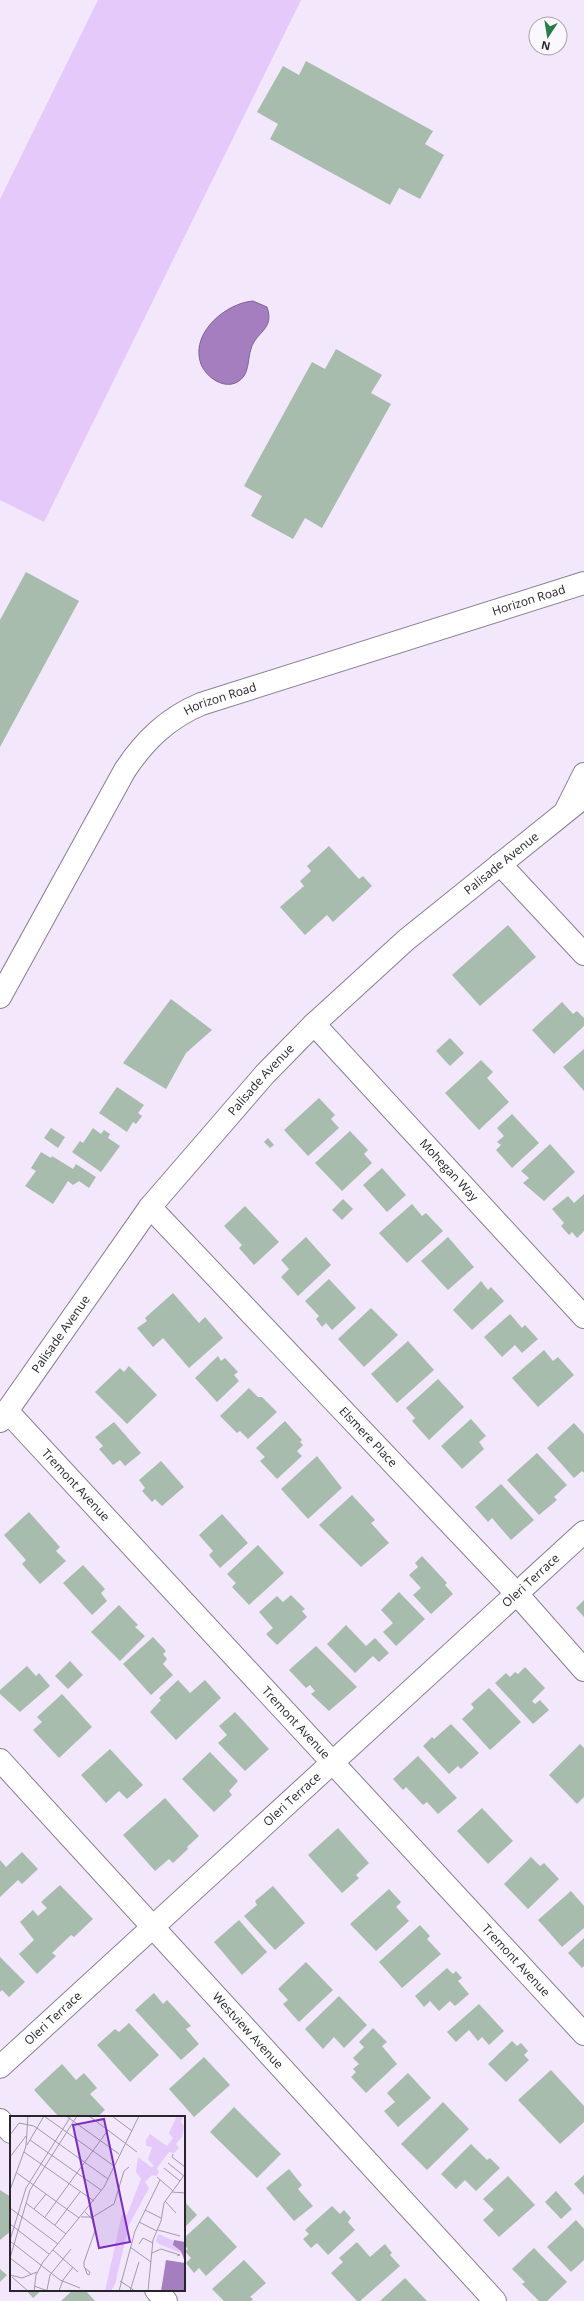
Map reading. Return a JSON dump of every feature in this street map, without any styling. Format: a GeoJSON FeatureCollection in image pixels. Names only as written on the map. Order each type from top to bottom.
{"type":"FeatureCollection","features":[{"type":"Feature","properties":{"kind":"street","name":"Horizon Road"},"geometry":{"type":"LineString","coordinates":[[0,997],[125,770],[137,752],[168,722],[190,709],[208,702],[584,583]]}},
{"type":"Feature","properties":{"kind":"street"},"geometry":{"type":"LineString","coordinates":[[564,812],[584,774]]}},
{"type":"Feature","properties":{"kind":"street","name":"Palisade Avenue"},"geometry":{"type":"LineString","coordinates":[[3,1416],[150,1207],[227,1117],[314,1024],[411,936],[584,797]]}},
{"type":"Feature","properties":{"kind":"street"},"geometry":{"type":"LineString","coordinates":[[500,864],[584,954]]}},
{"type":"Feature","properties":{"kind":"street","name":"Mohegan Way"},"geometry":{"type":"LineString","coordinates":[[314,1024],[584,1317]]}},
{"type":"Feature","properties":{"kind":"street","name":"Elsmere Place"},"geometry":{"type":"LineString","coordinates":[[150,1207],[517,1594],[584,1670]]}},
{"type":"Feature","properties":{"kind":"street","name":"Tremont Avenue"},"geometry":{"type":"LineString","coordinates":[[3,1416],[333,1763],[584,2034]]}},
{"type":"Feature","properties":{"kind":"street","name":"Oleri Terrace"},"geometry":{"type":"LineString","coordinates":[[0,2067],[584,1532]]}},
{"type":"Feature","properties":{"kind":"street","name":"Westview Avenue"},"geometry":{"type":"LineString","coordinates":[[0,1760],[495,2301]]}},
{"type":"Feature","properties":{"kind":"street"},"geometry":{"type":"LineString","coordinates":[[0,2120],[10,2131]]}},
{"type":"Feature","properties":{"kind":"street"},"geometry":{"type":"LineString","coordinates":[[157,2291],[166,2301]]}},
{"type":"Feature","properties":{"kind":"shaded area"},"geometry":{"type":"Polygon","coordinates":[[[98,0],[301,0],[44,522],[0,500],[0,199],[98,0]]]}},
{"type":"Feature","properties":{"kind":"shaded area"},"geometry":{"type":"Polygon","coordinates":[[[253,301],[267,307],[269,321],[267,326],[253,343],[247,370],[244,376],[238,382],[232,384],[218,382],[202,367],[199,350],[201,339],[206,329],[223,313],[243,303],[253,301]]]}},
{"type":"Feature","properties":{"kind":"building"},"geometry":{"type":"Polygon","coordinates":[[[306,61],[433,131],[425,144],[444,155],[420,199],[399,188],[390,205],[270,139],[278,124],[257,112],[283,66],[299,75],[306,61]]]}},
{"type":"Feature","properties":{"kind":"building"},"geometry":{"type":"Polygon","coordinates":[[[336,349],[382,375],[371,393],[391,404],[322,528],[305,518],[293,539],[251,516],[262,496],[244,486],[312,362],[325,369],[336,349]]]}},
{"type":"Feature","properties":{"kind":"building"},"geometry":{"type":"Polygon","coordinates":[[[26,572],[79,601],[0,747],[0,620],[26,572]]]}},
{"type":"Feature","properties":{"kind":"building"},"geometry":{"type":"Polygon","coordinates":[[[329,846],[359,879],[363,876],[372,886],[333,922],[327,915],[305,935],[280,907],[304,886],[300,881],[311,871],[307,866],[329,846]]]}},
{"type":"Feature","properties":{"kind":"building"},"geometry":{"type":"Polygon","coordinates":[[[508,925],[536,957],[480,1006],[452,975],[508,925]]]}},
{"type":"Feature","properties":{"kind":"building"},"geometry":{"type":"Polygon","coordinates":[[[171,999],[212,1030],[186,1053],[166,1089],[123,1063],[171,999]]]}},
{"type":"Feature","properties":{"kind":"building"},"geometry":{"type":"Polygon","coordinates":[[[562,1002],[573,1014],[577,1011],[584,1018],[584,1026],[554,1054],[532,1030],[562,1002]]]}},
{"type":"Feature","properties":{"kind":"building"},"geometry":{"type":"Polygon","coordinates":[[[450,1038],[464,1053],[450,1066],[436,1051],[450,1038]]]}},
{"type":"Feature","properties":{"kind":"building"},"geometry":{"type":"Polygon","coordinates":[[[584,1049],[584,1091],[563,1067],[584,1049]]]}},
{"type":"Feature","properties":{"kind":"building"},"geometry":{"type":"Polygon","coordinates":[[[481,1060],[493,1072],[487,1078],[509,1102],[479,1130],[445,1093],[481,1060]]]}},
{"type":"Feature","properties":{"kind":"building"},"geometry":{"type":"Polygon","coordinates":[[[117,1087],[144,1105],[138,1113],[142,1116],[136,1124],[133,1122],[127,1132],[99,1113],[117,1087]]]}},
{"type":"Feature","properties":{"kind":"building"},"geometry":{"type":"Polygon","coordinates":[[[319,1098],[335,1115],[331,1119],[339,1128],[308,1156],[284,1130],[319,1098]]]}},
{"type":"Feature","properties":{"kind":"building"},"geometry":{"type":"Polygon","coordinates":[[[512,1114],[539,1143],[512,1168],[496,1150],[501,1145],[497,1142],[504,1136],[497,1128],[512,1114]]]}},
{"type":"Feature","properties":{"kind":"building"},"geometry":{"type":"Polygon","coordinates":[[[51,1128],[65,1137],[58,1148],[44,1138],[51,1128]]]}},
{"type":"Feature","properties":{"kind":"building"},"geometry":{"type":"Polygon","coordinates":[[[93,1128],[101,1134],[104,1130],[110,1134],[108,1138],[120,1146],[101,1172],[72,1152],[80,1141],[83,1143],[93,1128]]]}},
{"type":"Feature","properties":{"kind":"building"},"geometry":{"type":"Polygon","coordinates":[[[350,1131],[368,1150],[364,1154],[372,1163],[342,1191],[315,1163],[350,1131]]]}},
{"type":"Feature","properties":{"kind":"building"},"geometry":{"type":"Polygon","coordinates":[[[268,1138],[274,1145],[270,1148],[264,1142],[268,1138]]]}},
{"type":"Feature","properties":{"kind":"building"},"geometry":{"type":"Polygon","coordinates":[[[550,1144],[575,1172],[544,1201],[523,1183],[529,1178],[521,1171],[550,1144]]]}},
{"type":"Feature","properties":{"kind":"building"},"geometry":{"type":"Polygon","coordinates":[[[41,1152],[51,1158],[52,1156],[73,1169],[76,1164],[96,1177],[89,1188],[79,1181],[73,1185],[68,1181],[53,1204],[25,1186],[36,1171],[31,1168],[41,1152]]]}},
{"type":"Feature","properties":{"kind":"building"},"geometry":{"type":"Polygon","coordinates":[[[382,1168],[406,1195],[387,1212],[363,1185],[382,1168]]]}},
{"type":"Feature","properties":{"kind":"building"},"geometry":{"type":"Polygon","coordinates":[[[584,1194],[584,1231],[577,1238],[572,1232],[569,1235],[561,1226],[564,1223],[552,1209],[568,1196],[574,1203],[584,1194]]]}},
{"type":"Feature","properties":{"kind":"building"},"geometry":{"type":"Polygon","coordinates":[[[343,1199],[353,1209],[342,1220],[332,1210],[343,1199]]]}},
{"type":"Feature","properties":{"kind":"building"},"geometry":{"type":"Polygon","coordinates":[[[412,1204],[422,1216],[426,1213],[443,1231],[407,1263],[379,1233],[412,1204]]]}},
{"type":"Feature","properties":{"kind":"building"},"geometry":{"type":"Polygon","coordinates":[[[245,1206],[279,1242],[254,1265],[239,1248],[242,1245],[224,1226],[245,1206]]]}},
{"type":"Feature","properties":{"kind":"building"},"geometry":{"type":"Polygon","coordinates":[[[306,1237],[331,1265],[298,1296],[281,1277],[289,1269],[281,1260],[306,1237]]]}},
{"type":"Feature","properties":{"kind":"building"},"geometry":{"type":"Polygon","coordinates":[[[448,1237],[474,1267],[448,1290],[421,1261],[448,1237]]]}},
{"type":"Feature","properties":{"kind":"building"},"geometry":{"type":"Polygon","coordinates":[[[329,1279],[356,1308],[332,1330],[326,1323],[322,1327],[316,1319],[319,1316],[305,1301],[329,1279]]]}},
{"type":"Feature","properties":{"kind":"building"},"geometry":{"type":"Polygon","coordinates":[[[481,1281],[488,1290],[491,1287],[504,1301],[472,1330],[453,1310],[481,1281]]]}},
{"type":"Feature","properties":{"kind":"building"},"geometry":{"type":"Polygon","coordinates":[[[173,1293],[199,1323],[205,1317],[223,1338],[189,1368],[163,1338],[153,1347],[137,1328],[147,1321],[145,1318],[173,1293]]]}},
{"type":"Feature","properties":{"kind":"building"},"geometry":{"type":"Polygon","coordinates":[[[371,1308],[398,1335],[364,1367],[338,1339],[371,1308]]]}},
{"type":"Feature","properties":{"kind":"building"},"geometry":{"type":"Polygon","coordinates":[[[510,1314],[522,1328],[525,1325],[538,1339],[522,1353],[515,1345],[502,1357],[484,1337],[510,1314]]]}},
{"type":"Feature","properties":{"kind":"building"},"geometry":{"type":"Polygon","coordinates":[[[408,1341],[434,1370],[397,1403],[371,1374],[408,1341]]]}},
{"type":"Feature","properties":{"kind":"building"},"geometry":{"type":"Polygon","coordinates":[[[544,1350],[553,1361],[558,1357],[574,1375],[538,1407],[512,1378],[544,1350]]]}},
{"type":"Feature","properties":{"kind":"building"},"geometry":{"type":"Polygon","coordinates":[[[218,1356],[221,1361],[225,1358],[238,1372],[234,1375],[239,1381],[217,1402],[195,1378],[218,1356]]]}},
{"type":"Feature","properties":{"kind":"building"},"geometry":{"type":"Polygon","coordinates":[[[129,1366],[157,1395],[127,1424],[95,1392],[120,1368],[124,1372],[129,1366]]]}},
{"type":"Feature","properties":{"kind":"building"},"geometry":{"type":"Polygon","coordinates":[[[438,1379],[464,1407],[429,1440],[412,1421],[415,1418],[406,1408],[438,1379]]]}},
{"type":"Feature","properties":{"kind":"building"},"geometry":{"type":"Polygon","coordinates":[[[249,1388],[258,1397],[262,1397],[277,1412],[248,1439],[240,1431],[237,1433],[220,1416],[249,1388]]]}},
{"type":"Feature","properties":{"kind":"building"},"geometry":{"type":"Polygon","coordinates":[[[471,1419],[486,1436],[479,1442],[484,1449],[462,1469],[441,1446],[471,1419]]]}},
{"type":"Feature","properties":{"kind":"building"},"geometry":{"type":"Polygon","coordinates":[[[285,1421],[302,1440],[300,1442],[303,1445],[297,1451],[302,1456],[277,1479],[260,1461],[265,1457],[256,1448],[285,1421]]]}},
{"type":"Feature","properties":{"kind":"building"},"geometry":{"type":"Polygon","coordinates":[[[114,1422],[141,1453],[125,1466],[120,1460],[113,1465],[99,1449],[103,1446],[95,1437],[114,1422]]]}},
{"type":"Feature","properties":{"kind":"building"},"geometry":{"type":"Polygon","coordinates":[[[574,1423],[584,1434],[584,1473],[582,1471],[574,1478],[547,1448],[574,1423]]]}},
{"type":"Feature","properties":{"kind":"building"},"geometry":{"type":"Polygon","coordinates":[[[537,1453],[567,1485],[554,1497],[557,1500],[539,1515],[507,1480],[537,1453]]]}},
{"type":"Feature","properties":{"kind":"building"},"geometry":{"type":"Polygon","coordinates":[[[317,1456],[342,1488],[308,1519],[281,1489],[317,1456]]]}},
{"type":"Feature","properties":{"kind":"building"},"geometry":{"type":"Polygon","coordinates":[[[161,1461],[184,1487],[162,1506],[155,1499],[152,1502],[142,1491],[145,1488],[139,1480],[161,1461]]]}},
{"type":"Feature","properties":{"kind":"building"},"geometry":{"type":"Polygon","coordinates":[[[501,1484],[534,1520],[511,1540],[492,1518],[488,1522],[475,1507],[501,1484]]]}},
{"type":"Feature","properties":{"kind":"building"},"geometry":{"type":"Polygon","coordinates":[[[352,1495],[375,1520],[371,1523],[389,1543],[361,1567],[319,1525],[352,1495]]]}},
{"type":"Feature","properties":{"kind":"building"},"geometry":{"type":"Polygon","coordinates":[[[29,1512],[60,1547],[56,1551],[66,1561],[40,1584],[22,1564],[26,1560],[4,1535],[29,1512]]]}},
{"type":"Feature","properties":{"kind":"building"},"geometry":{"type":"Polygon","coordinates":[[[222,1514],[248,1543],[220,1568],[209,1555],[213,1551],[199,1535],[222,1514]]]}},
{"type":"Feature","properties":{"kind":"building"},"geometry":{"type":"Polygon","coordinates":[[[258,1545],[284,1573],[249,1605],[232,1587],[236,1583],[227,1574],[258,1545]]]}},
{"type":"Feature","properties":{"kind":"building"},"geometry":{"type":"Polygon","coordinates":[[[422,1556],[447,1583],[445,1585],[453,1594],[431,1614],[413,1595],[421,1588],[409,1575],[418,1567],[415,1563],[422,1556]]]}},
{"type":"Feature","properties":{"kind":"building"},"geometry":{"type":"Polygon","coordinates":[[[83,1565],[105,1589],[101,1593],[107,1601],[92,1615],[63,1583],[83,1565]]]}},
{"type":"Feature","properties":{"kind":"building"},"geometry":{"type":"Polygon","coordinates":[[[399,1592],[425,1619],[396,1646],[383,1632],[393,1623],[381,1610],[399,1592]]]}},
{"type":"Feature","properties":{"kind":"building"},"geometry":{"type":"Polygon","coordinates":[[[291,1595],[305,1609],[302,1611],[307,1617],[277,1645],[266,1634],[273,1628],[259,1612],[277,1596],[283,1602],[291,1595]]]}},
{"type":"Feature","properties":{"kind":"building"},"geometry":{"type":"Polygon","coordinates":[[[584,1600],[584,1617],[576,1608],[584,1600]]]}},
{"type":"Feature","properties":{"kind":"building"},"geometry":{"type":"Polygon","coordinates":[[[119,1605],[138,1625],[135,1627],[145,1636],[120,1661],[91,1632],[119,1605]]]}},
{"type":"Feature","properties":{"kind":"building"},"geometry":{"type":"Polygon","coordinates":[[[346,1625],[366,1646],[375,1638],[389,1653],[379,1662],[373,1656],[355,1673],[327,1644],[346,1625]]]}},
{"type":"Feature","properties":{"kind":"building"},"geometry":{"type":"Polygon","coordinates":[[[153,1637],[166,1651],[163,1654],[167,1659],[163,1664],[173,1675],[151,1695],[123,1664],[153,1637]]]}},
{"type":"Feature","properties":{"kind":"building"},"geometry":{"type":"Polygon","coordinates":[[[316,1646],[357,1687],[329,1711],[311,1694],[315,1691],[310,1685],[306,1688],[289,1670],[316,1646]]]}},
{"type":"Feature","properties":{"kind":"building"},"geometry":{"type":"Polygon","coordinates":[[[70,1661],[83,1675],[68,1689],[55,1676],[70,1661]]]}},
{"type":"Feature","properties":{"kind":"building"},"geometry":{"type":"Polygon","coordinates":[[[27,1666],[36,1676],[39,1673],[50,1686],[20,1712],[0,1694],[0,1690],[27,1666]]]}},
{"type":"Feature","properties":{"kind":"building"},"geometry":{"type":"Polygon","coordinates":[[[525,1667],[545,1688],[532,1701],[535,1704],[540,1700],[549,1710],[533,1724],[495,1683],[506,1673],[510,1677],[515,1672],[518,1674],[525,1667]]]}},
{"type":"Feature","properties":{"kind":"building"},"geometry":{"type":"Polygon","coordinates":[[[178,1680],[190,1693],[205,1680],[221,1698],[176,1740],[150,1712],[161,1700],[159,1698],[178,1680]]]}},
{"type":"Feature","properties":{"kind":"building"},"geometry":{"type":"Polygon","coordinates":[[[489,1688],[521,1722],[490,1750],[462,1719],[474,1708],[471,1704],[489,1688]]]}},
{"type":"Feature","properties":{"kind":"building"},"geometry":{"type":"Polygon","coordinates":[[[62,1694],[92,1727],[59,1758],[33,1730],[42,1722],[37,1717],[62,1694]]]}},
{"type":"Feature","properties":{"kind":"building"},"geometry":{"type":"Polygon","coordinates":[[[235,1712],[269,1749],[245,1771],[218,1743],[227,1735],[219,1726],[235,1712]]]}},
{"type":"Feature","properties":{"kind":"building"},"geometry":{"type":"Polygon","coordinates":[[[451,1724],[479,1753],[461,1769],[458,1766],[449,1774],[423,1746],[432,1737],[434,1739],[451,1724]]]}},
{"type":"Feature","properties":{"kind":"building"},"geometry":{"type":"Polygon","coordinates":[[[580,1744],[584,1748],[584,1797],[577,1804],[549,1775],[580,1744]]]}},
{"type":"Feature","properties":{"kind":"building"},"geometry":{"type":"Polygon","coordinates":[[[110,1749],[143,1785],[127,1799],[119,1791],[106,1803],[81,1775],[110,1749]]]}},
{"type":"Feature","properties":{"kind":"building"},"geometry":{"type":"Polygon","coordinates":[[[210,1752],[238,1781],[229,1791],[232,1795],[214,1812],[182,1779],[210,1752]]]}},
{"type":"Feature","properties":{"kind":"building"},"geometry":{"type":"Polygon","coordinates":[[[418,1756],[457,1798],[438,1814],[427,1802],[423,1805],[406,1787],[403,1790],[393,1779],[418,1756]]]}},
{"type":"Feature","properties":{"kind":"building"},"geometry":{"type":"Polygon","coordinates":[[[165,1798],[199,1836],[173,1863],[169,1859],[155,1871],[123,1835],[165,1798]]]}},
{"type":"Feature","properties":{"kind":"building"},"geometry":{"type":"Polygon","coordinates":[[[482,1808],[513,1841],[488,1864],[457,1831],[482,1808]]]}},
{"type":"Feature","properties":{"kind":"building"},"geometry":{"type":"Polygon","coordinates":[[[338,1828],[369,1863],[356,1875],[359,1878],[342,1893],[308,1855],[338,1828]]]}},
{"type":"Feature","properties":{"kind":"building"},"geometry":{"type":"Polygon","coordinates":[[[22,1852],[38,1869],[22,1884],[18,1880],[0,1897],[0,1860],[6,1867],[22,1852]]]}},
{"type":"Feature","properties":{"kind":"building"},"geometry":{"type":"Polygon","coordinates":[[[531,1857],[540,1866],[544,1863],[559,1879],[528,1909],[504,1884],[531,1857]]]}},
{"type":"Feature","properties":{"kind":"building"},"geometry":{"type":"Polygon","coordinates":[[[60,1885],[93,1919],[74,1937],[71,1935],[52,1953],[56,1956],[37,1974],[19,1954],[34,1940],[20,1922],[33,1910],[38,1916],[47,1908],[41,1902],[60,1885]]]}},
{"type":"Feature","properties":{"kind":"building"},"geometry":{"type":"Polygon","coordinates":[[[273,1886],[305,1923],[275,1950],[244,1916],[257,1905],[255,1901],[273,1886]]]}},
{"type":"Feature","properties":{"kind":"building"},"geometry":{"type":"Polygon","coordinates":[[[389,1889],[401,1902],[396,1907],[409,1921],[376,1951],[350,1924],[389,1889]]]}},
{"type":"Feature","properties":{"kind":"building"},"geometry":{"type":"Polygon","coordinates":[[[571,1891],[584,1906],[584,1928],[562,1947],[538,1920],[571,1891]]]}},
{"type":"Feature","properties":{"kind":"building"},"geometry":{"type":"Polygon","coordinates":[[[239,1920],[267,1952],[242,1975],[214,1942],[239,1920]]]}},
{"type":"Feature","properties":{"kind":"building"},"geometry":{"type":"Polygon","coordinates":[[[420,1925],[430,1936],[427,1939],[441,1954],[402,1988],[379,1962],[420,1925]]]}},
{"type":"Feature","properties":{"kind":"building"},"geometry":{"type":"Polygon","coordinates":[[[584,1938],[584,1966],[582,1968],[568,1953],[584,1938]]]}},
{"type":"Feature","properties":{"kind":"building"},"geometry":{"type":"Polygon","coordinates":[[[0,1957],[25,1982],[9,1997],[2,1990],[0,1992],[0,1957]]]}},
{"type":"Feature","properties":{"kind":"building"},"geometry":{"type":"Polygon","coordinates":[[[306,1962],[333,1990],[299,2022],[283,2004],[288,2000],[278,1989],[306,1962]]]}},
{"type":"Feature","properties":{"kind":"building"},"geometry":{"type":"Polygon","coordinates":[[[447,1968],[453,1974],[456,1971],[462,1978],[458,1981],[469,1994],[455,2006],[450,2001],[439,2011],[430,2001],[424,2007],[415,1996],[447,1968]]]}},
{"type":"Feature","properties":{"kind":"building"},"geometry":{"type":"Polygon","coordinates":[[[154,1993],[163,2004],[167,2000],[191,2026],[186,2029],[199,2044],[181,2060],[135,2010],[154,1993]]]}},
{"type":"Feature","properties":{"kind":"building"},"geometry":{"type":"Polygon","coordinates":[[[339,1996],[367,2025],[344,2048],[334,2037],[323,2049],[305,2029],[339,1996]]]}},
{"type":"Feature","properties":{"kind":"building"},"geometry":{"type":"Polygon","coordinates":[[[479,2004],[504,2031],[489,2045],[482,2037],[478,2041],[469,2030],[456,2042],[447,2032],[479,2004]]]}},
{"type":"Feature","properties":{"kind":"building"},"geometry":{"type":"Polygon","coordinates":[[[129,2023],[159,2055],[130,2082],[97,2045],[115,2029],[119,2032],[129,2023]]]}},
{"type":"Feature","properties":{"kind":"building"},"geometry":{"type":"Polygon","coordinates":[[[373,2028],[387,2042],[382,2046],[397,2064],[366,2093],[351,2077],[356,2072],[353,2069],[359,2064],[353,2058],[364,2047],[359,2042],[373,2028]]]}},
{"type":"Feature","properties":{"kind":"building"},"geometry":{"type":"Polygon","coordinates":[[[512,2041],[517,2046],[521,2043],[528,2051],[524,2055],[529,2060],[506,2082],[488,2064],[512,2041]]]}},
{"type":"Feature","properties":{"kind":"building"},"geometry":{"type":"Polygon","coordinates":[[[204,2057],[230,2085],[194,2117],[169,2089],[204,2057]]]}},
{"type":"Feature","properties":{"kind":"building"},"geometry":{"type":"Polygon","coordinates":[[[62,2064],[76,2080],[84,2073],[97,2088],[90,2094],[105,2110],[98,2116],[58,2116],[34,2090],[62,2064]]]}},
{"type":"Feature","properties":{"kind":"building"},"geometry":{"type":"Polygon","coordinates":[[[551,2070],[584,2106],[584,2122],[560,2144],[518,2100],[551,2070]]]}},
{"type":"Feature","properties":{"kind":"building"},"geometry":{"type":"Polygon","coordinates":[[[408,2073],[431,2098],[398,2127],[384,2111],[395,2102],[387,2093],[408,2073]]]}},
{"type":"Feature","properties":{"kind":"building"},"geometry":{"type":"Polygon","coordinates":[[[443,2102],[469,2129],[427,2170],[401,2144],[443,2102]]]}},
{"type":"Feature","properties":{"kind":"building"},"geometry":{"type":"Polygon","coordinates":[[[234,2107],[281,2154],[257,2178],[210,2132],[234,2107]]]}},
{"type":"Feature","properties":{"kind":"building"},"geometry":{"type":"Polygon","coordinates":[[[471,2144],[487,2160],[490,2158],[500,2168],[476,2191],[465,2180],[456,2189],[441,2174],[471,2144]]]}},
{"type":"Feature","properties":{"kind":"building"},"geometry":{"type":"Polygon","coordinates":[[[289,2169],[302,2185],[298,2189],[313,2206],[294,2221],[266,2188],[289,2169]]]}},
{"type":"Feature","properties":{"kind":"building"},"geometry":{"type":"Polygon","coordinates":[[[584,2175],[584,2195],[574,2184],[584,2175]]]}},
{"type":"Feature","properties":{"kind":"building"},"geometry":{"type":"Polygon","coordinates":[[[508,2176],[535,2205],[499,2237],[483,2220],[494,2210],[483,2199],[508,2176]]]}},
{"type":"Feature","properties":{"kind":"building"},"geometry":{"type":"Polygon","coordinates":[[[0,2190],[10,2196],[10,2232],[0,2240],[0,2190]]]}},
{"type":"Feature","properties":{"kind":"building"},"geometry":{"type":"Polygon","coordinates":[[[556,2191],[572,2209],[561,2219],[545,2202],[556,2191]]]}},
{"type":"Feature","properties":{"kind":"building"},"geometry":{"type":"Polygon","coordinates":[[[185,2202],[197,2215],[185,2227],[185,2202]]]}},
{"type":"Feature","properties":{"kind":"building"},"geometry":{"type":"Polygon","coordinates":[[[332,2206],[340,2214],[344,2210],[351,2218],[348,2222],[355,2230],[328,2255],[317,2243],[311,2248],[303,2239],[309,2234],[305,2230],[332,2206]]]}},
{"type":"Feature","properties":{"kind":"building"},"geometry":{"type":"Polygon","coordinates":[[[208,2216],[237,2247],[206,2276],[199,2268],[194,2273],[186,2263],[191,2258],[185,2251],[188,2249],[185,2246],[185,2237],[208,2216]]]}},
{"type":"Feature","properties":{"kind":"building"},"geometry":{"type":"Polygon","coordinates":[[[576,2220],[584,2229],[584,2260],[571,2272],[547,2247],[576,2220]]]}},
{"type":"Feature","properties":{"kind":"building"},"geometry":{"type":"Polygon","coordinates":[[[357,2242],[370,2257],[385,2244],[392,2253],[390,2255],[400,2266],[360,2301],[357,2301],[331,2273],[343,2262],[339,2258],[357,2242]]]}},
{"type":"Feature","properties":{"kind":"building"},"geometry":{"type":"Polygon","coordinates":[[[534,2248],[567,2282],[547,2301],[539,2301],[522,2284],[525,2282],[512,2269],[534,2248]]]}},
{"type":"Feature","properties":{"kind":"building"},"geometry":{"type":"Polygon","coordinates":[[[244,2260],[266,2283],[250,2297],[253,2299],[251,2301],[224,2301],[212,2289],[244,2260]]]}},
{"type":"Feature","properties":{"kind":"building"},"geometry":{"type":"Polygon","coordinates":[[[0,2269],[7,2275],[0,2282],[0,2269]]]}},
{"type":"Feature","properties":{"kind":"building"},"geometry":{"type":"Polygon","coordinates":[[[405,2278],[427,2301],[380,2301],[405,2278]]]}},
{"type":"Feature","properties":{"kind":"building"},"geometry":{"type":"Polygon","coordinates":[[[27,2291],[41,2291],[33,2298],[27,2291]]]}},
{"type":"Feature","properties":{"kind":"building"},"geometry":{"type":"Polygon","coordinates":[[[72,2291],[86,2291],[95,2301],[61,2301],[72,2291]]]}}]}
